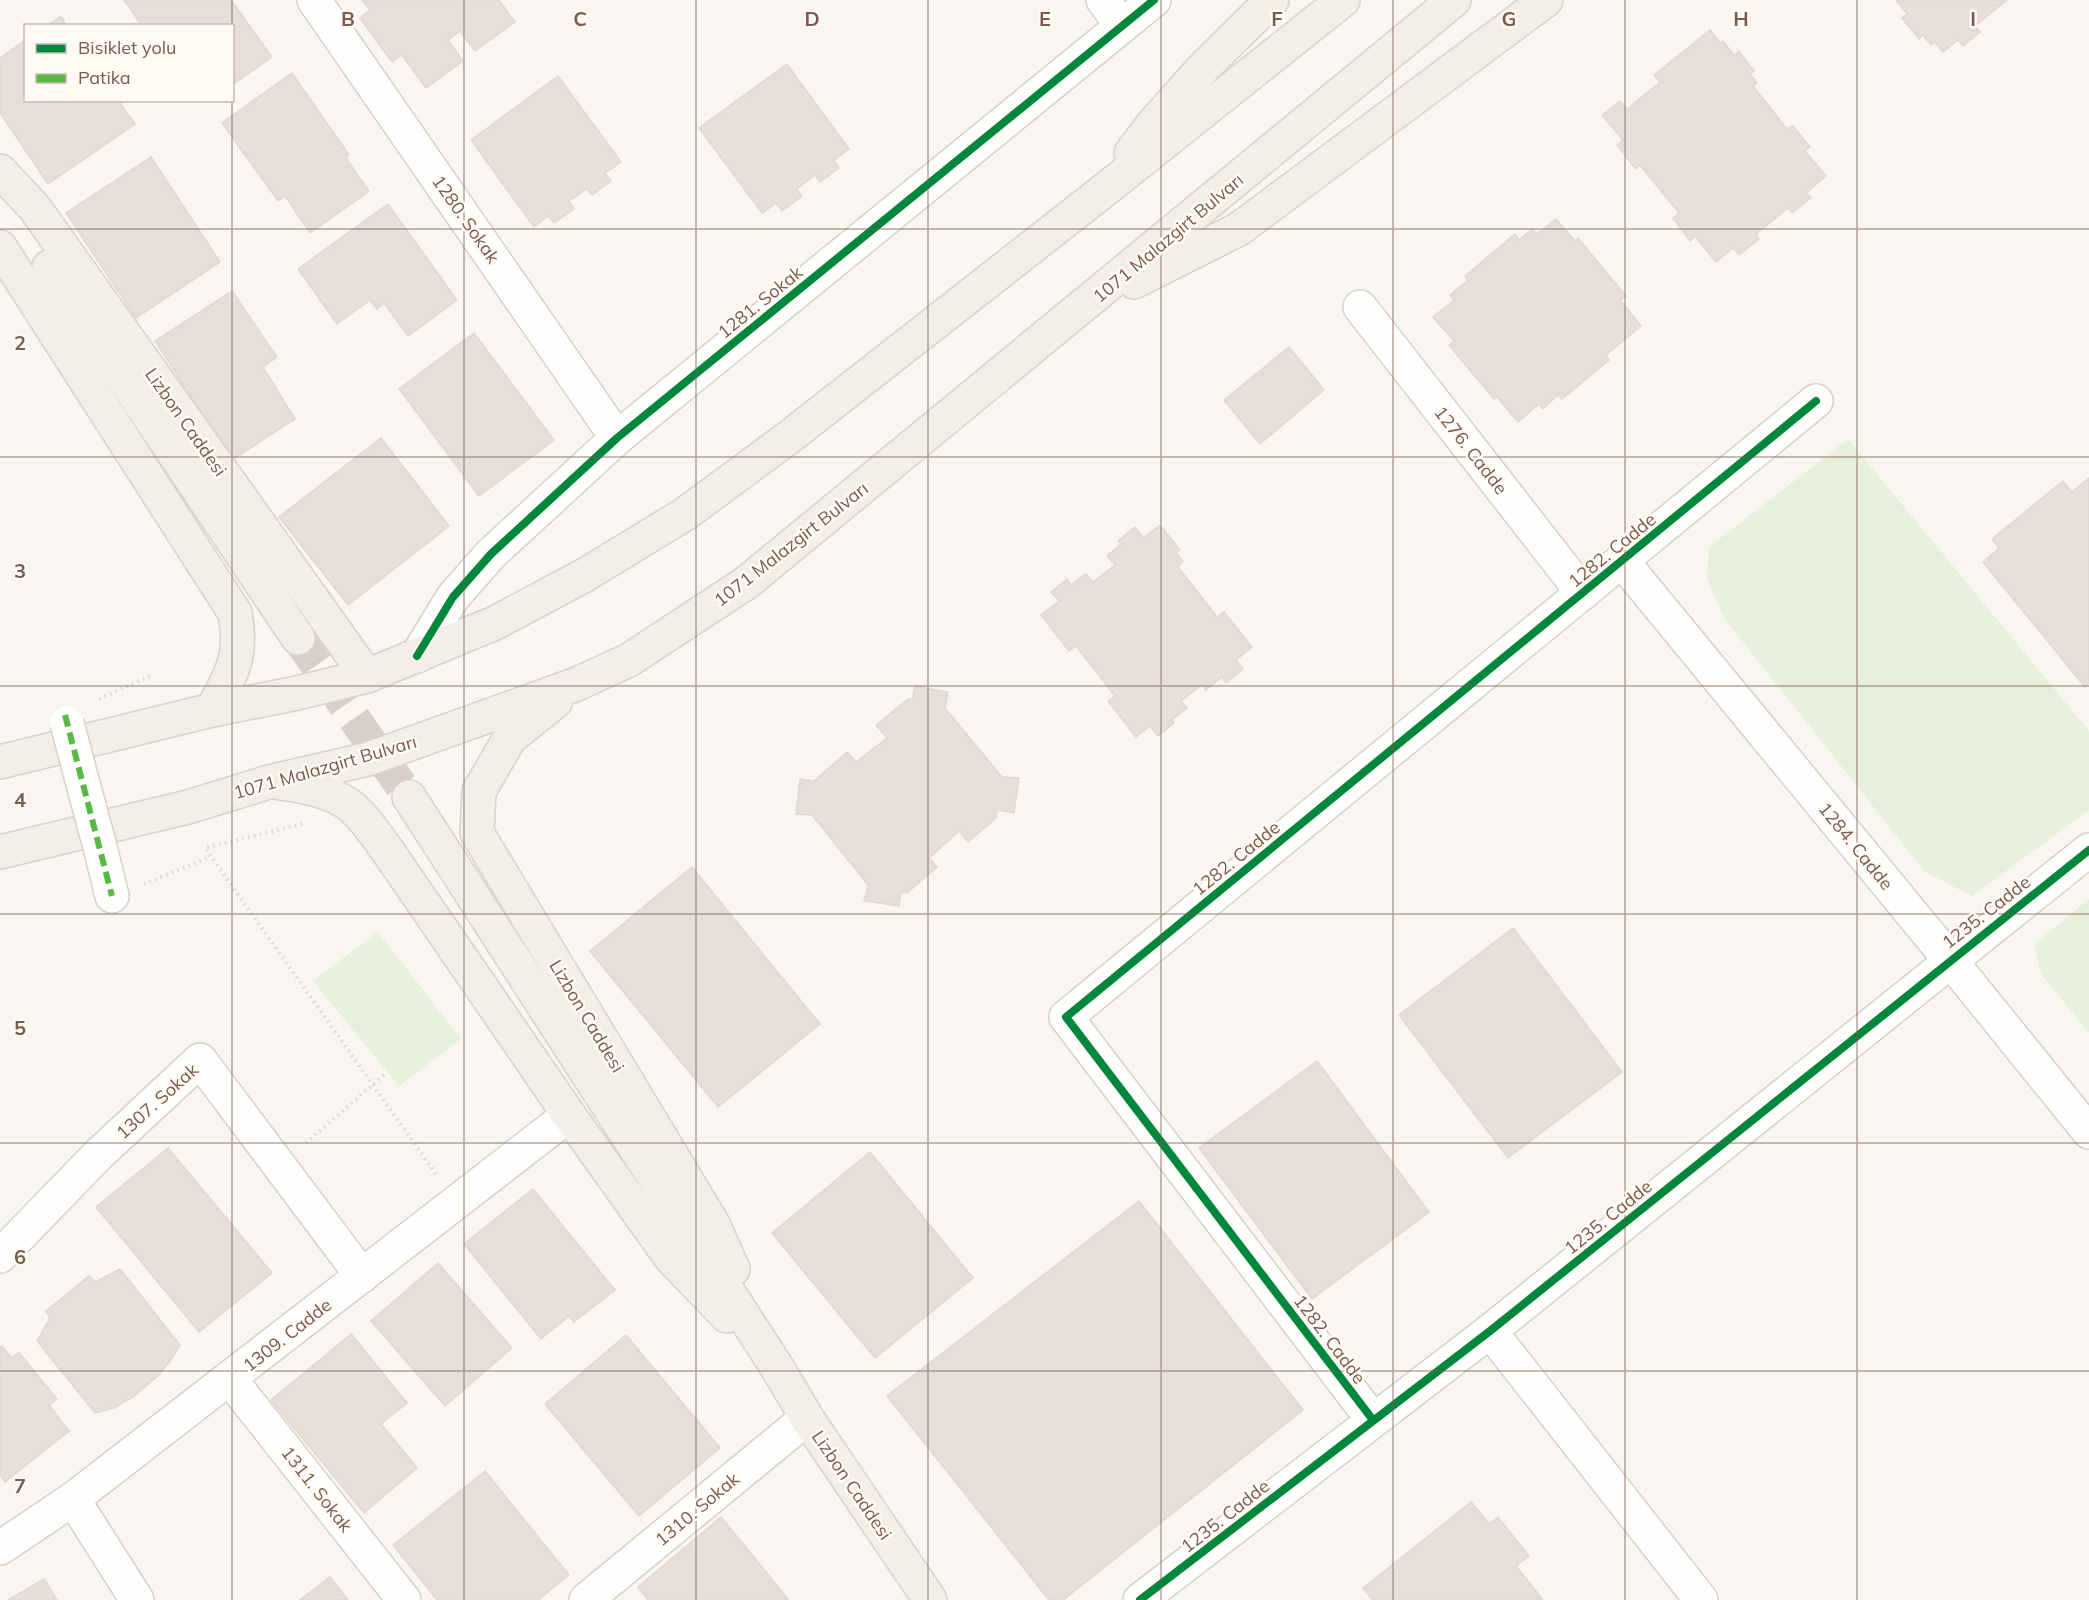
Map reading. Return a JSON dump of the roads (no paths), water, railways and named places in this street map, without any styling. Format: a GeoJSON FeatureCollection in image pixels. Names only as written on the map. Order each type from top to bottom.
{"type":"FeatureCollection","features":[{"type":"Feature","properties":{"kind":"main road"},"geometry":{"type":"LineString","coordinates":[[1102,192],[1153,124],[1203,68],[1272,0]]}},
{"type":"Feature","properties":{"kind":"main road"},"geometry":{"type":"LineString","coordinates":[[0,762],[212,710],[367,676],[495,623],[627,551],[685,514],[788,438],[1343,0]]}},
{"type":"Feature","properties":{"kind":"main road","name":"1071 Malazgirt Bulvarı"},"geometry":{"type":"LineString","coordinates":[[0,852],[188,807],[269,782],[368,759],[577,684],[630,660],[746,584],[1454,0]]}},
{"type":"Feature","properties":{"kind":"main road"},"geometry":{"type":"LineString","coordinates":[[1082,309],[1239,229],[1546,0]]}},
{"type":"Feature","properties":{"kind":"main road","name":"Lizbon Caddesi"},"geometry":{"type":"LineString","coordinates":[[0,171],[34,207],[367,676]]}},
{"type":"Feature","properties":{"kind":"main road","name":"Lizbon Caddesi"},"geometry":{"type":"LineString","coordinates":[[0,193],[298,638]]}},
{"type":"Feature","properties":{"kind":"main road"},"geometry":{"type":"LineString","coordinates":[[0,247],[235,613],[239,633],[237,655],[231,675],[212,710]]}},
{"type":"Feature","properties":{"kind":"main road","name":"Lizbon Caddesi"},"geometry":{"type":"LineString","coordinates":[[577,684],[510,738],[479,791],[477,833],[713,1224],[778,1369]]}},
{"type":"Feature","properties":{"kind":"main road","name":"Lizbon Caddesi"},"geometry":{"type":"LineString","coordinates":[[269,782],[306,786],[336,798],[357,810],[671,1258],[778,1369]]}},
{"type":"Feature","properties":{"kind":"main road","name":"Lizbon Caddesi"},"geometry":{"type":"LineString","coordinates":[[409,797],[778,1369],[807,1418],[930,1600]]}},
{"type":"Feature","properties":{"kind":"street","name":"1280. Sokak"},"geometry":{"type":"LineString","coordinates":[[314,0],[617,438]]}},
{"type":"Feature","properties":{"kind":"street"},"geometry":{"type":"LineString","coordinates":[[1103,0],[1122,26]]}},
{"type":"Feature","properties":{"kind":"street","name":"1281. Sokak"},"geometry":{"type":"LineString","coordinates":[[417,656],[453,597],[491,554],[617,438],[1154,0]]}},
{"type":"Feature","properties":{"kind":"street","name":"1276. Cadde"},"geometry":{"type":"LineString","coordinates":[[1360,307],[1583,593]]}},
{"type":"Feature","properties":{"kind":"street","name":"1282. Cadde"},"geometry":{"type":"LineString","coordinates":[[1373,1420],[1066,1017],[1816,401]]}},
{"type":"Feature","properties":{"kind":"street","name":"1284. Cadde"},"geometry":{"type":"LineString","coordinates":[[1622,561],[2089,1132]]}},
{"type":"Feature","properties":{"kind":"street"},"geometry":{"type":"LineString","coordinates":[[65,715],[112,896]]}},
{"type":"Feature","properties":{"kind":"street","name":"1235. Cadde"},"geometry":{"type":"LineString","coordinates":[[1140,1600],[1490,1331],[2089,850]]}},
{"type":"Feature","properties":{"kind":"street","name":"1307. Sokak"},"geometry":{"type":"LineString","coordinates":[[0,1256],[98,1155],[200,1060],[362,1276]]}},
{"type":"Feature","properties":{"kind":"street","name":"1309. Cadde"},"geometry":{"type":"LineString","coordinates":[[0,1548],[73,1499],[569,1115]]}},
{"type":"Feature","properties":{"kind":"street"},"geometry":{"type":"LineString","coordinates":[[1490,1331],[1701,1600]]}},
{"type":"Feature","properties":{"kind":"street","name":"1311. Sokak"},"geometry":{"type":"LineString","coordinates":[[230,1379],[404,1600]]}},
{"type":"Feature","properties":{"kind":"street","name":"1310. Sokak"},"geometry":{"type":"LineString","coordinates":[[586,1600],[807,1418]]}},
{"type":"Feature","properties":{"kind":"street"},"geometry":{"type":"LineString","coordinates":[[73,1499],[138,1600]]}},
{"type":"Feature","properties":{"kind":"tunnel"},"geometry":{"type":"LineString","coordinates":[[298,638],[409,797]]}}]}
